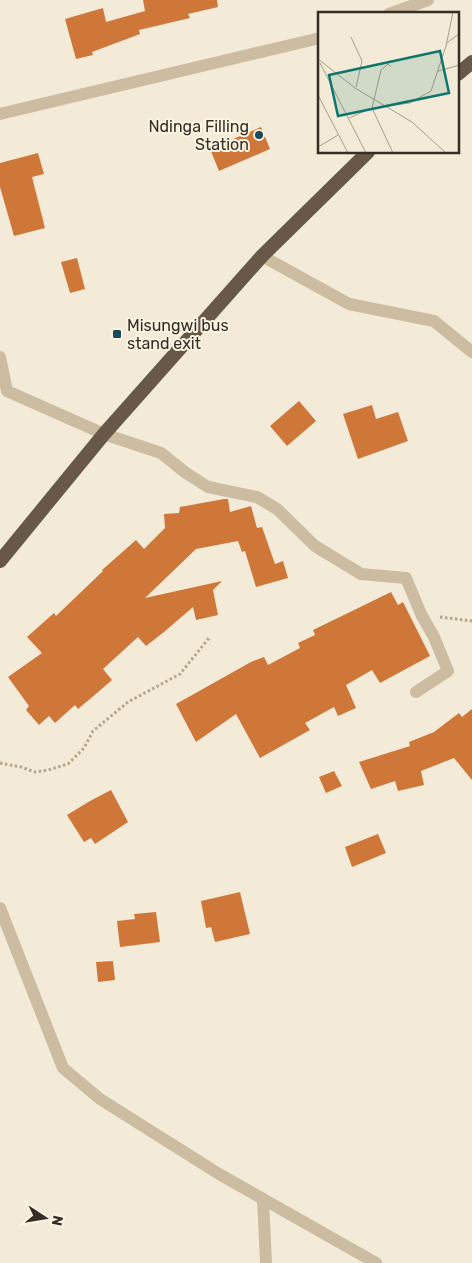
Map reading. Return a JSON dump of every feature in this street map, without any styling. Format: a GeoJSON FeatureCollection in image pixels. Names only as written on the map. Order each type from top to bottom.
{"type":"FeatureCollection","features":[{"type":"Feature","properties":{"kind":"highway"},"geometry":{"type":"LineString","coordinates":[[460,72],[472,62]]}},
{"type":"Feature","properties":{"kind":"highway"},"geometry":{"type":"LineString","coordinates":[[0,561],[104,434],[262,256],[366,154]]}},
{"type":"Feature","properties":{"kind":"street"},"geometry":{"type":"LineString","coordinates":[[395,12],[428,0]]}},
{"type":"Feature","properties":{"kind":"street"},"geometry":{"type":"LineString","coordinates":[[0,114],[318,38]]}},
{"type":"Feature","properties":{"kind":"street"},"geometry":{"type":"LineString","coordinates":[[262,256],[349,304],[434,321],[472,352]]}},
{"type":"Feature","properties":{"kind":"street"},"geometry":{"type":"LineString","coordinates":[[0,357],[3,392],[104,434],[161,453],[186,473],[208,486],[257,497],[277,509],[315,546],[361,574],[406,578],[448,671],[416,692]]}},
{"type":"Feature","properties":{"kind":"street"},"geometry":{"type":"LineString","coordinates":[[0,908],[64,1068],[100,1099],[219,1174],[376,1263]]}},
{"type":"Feature","properties":{"kind":"street"},"geometry":{"type":"LineString","coordinates":[[263,1199],[266,1263]]}},
{"type":"Feature","properties":{"kind":"path"},"geometry":{"type":"LineString","coordinates":[[421,614],[472,621]]}},
{"type":"Feature","properties":{"kind":"path"},"geometry":{"type":"LineString","coordinates":[[0,763],[35,772],[68,764],[84,748],[93,731],[128,702],[180,674],[209,638]]}},
{"type":"Feature","properties":{"kind":"building"},"geometry":{"type":"Polygon","coordinates":[[[143,0],[217,0],[218,7],[188,14],[190,18],[139,30],[140,34],[92,52],[93,55],[76,59],[65,19],[103,8],[106,22],[145,11],[143,0]]]}},
{"type":"Feature","properties":{"kind":"building"},"geometry":{"type":"Polygon","coordinates":[[[261,127],[270,149],[219,171],[210,149],[261,127]]]}},
{"type":"Feature","properties":{"kind":"building"},"geometry":{"type":"Polygon","coordinates":[[[38,153],[44,174],[32,177],[45,228],[14,236],[0,187],[0,163],[38,153]]]}},
{"type":"Feature","properties":{"kind":"building"},"geometry":{"type":"Polygon","coordinates":[[[77,258],[85,289],[70,293],[61,262],[77,258]]]}},
{"type":"Feature","properties":{"kind":"building"},"geometry":{"type":"Polygon","coordinates":[[[299,401],[316,421],[287,446],[270,426],[299,401]]]}},
{"type":"Feature","properties":{"kind":"building"},"geometry":{"type":"Polygon","coordinates":[[[372,405],[376,419],[398,412],[408,441],[358,459],[343,414],[372,405]]]}},
{"type":"Feature","properties":{"kind":"building"},"geometry":{"type":"Polygon","coordinates":[[[228,499],[230,512],[251,506],[257,528],[262,527],[275,564],[283,561],[288,578],[256,587],[245,551],[242,552],[238,541],[196,549],[145,598],[222,581],[213,590],[218,615],[196,620],[193,607],[146,646],[138,637],[103,669],[112,680],[78,709],[75,705],[55,723],[49,716],[39,725],[26,710],[29,706],[8,677],[42,653],[27,637],[54,613],[56,616],[102,570],[136,540],[144,549],[165,528],[164,514],[179,513],[180,507],[228,499]]]}},
{"type":"Feature","properties":{"kind":"building"},"geometry":{"type":"Polygon","coordinates":[[[391,592],[398,605],[403,602],[430,656],[380,683],[372,670],[346,685],[356,708],[338,716],[334,707],[305,723],[310,730],[260,758],[236,714],[196,742],[176,704],[251,662],[264,657],[268,665],[300,648],[298,643],[315,635],[313,630],[391,592]]]}},
{"type":"Feature","properties":{"kind":"building"},"geometry":{"type":"Polygon","coordinates":[[[472,709],[472,780],[454,758],[421,771],[424,785],[398,791],[395,781],[371,789],[359,762],[410,746],[409,742],[434,732],[459,713],[462,717],[472,709]]]}},
{"type":"Feature","properties":{"kind":"building"},"geometry":{"type":"Polygon","coordinates":[[[334,771],[342,786],[326,793],[319,777],[334,771]]]}},
{"type":"Feature","properties":{"kind":"building"},"geometry":{"type":"Polygon","coordinates":[[[111,790],[128,822],[95,844],[91,838],[84,842],[67,815],[111,790]]]}},
{"type":"Feature","properties":{"kind":"building"},"geometry":{"type":"Polygon","coordinates":[[[378,834],[386,853],[352,867],[345,847],[378,834]]]}},
{"type":"Feature","properties":{"kind":"building"},"geometry":{"type":"Polygon","coordinates":[[[240,892],[250,934],[215,942],[211,927],[206,928],[201,901],[240,892]]]}},
{"type":"Feature","properties":{"kind":"building"},"geometry":{"type":"Polygon","coordinates":[[[156,912],[160,942],[120,947],[117,921],[135,919],[134,914],[156,912]]]}},
{"type":"Feature","properties":{"kind":"building"},"geometry":{"type":"Polygon","coordinates":[[[113,961],[115,980],[98,982],[96,962],[113,961]]]}},
{"type":"Feature","properties":{"kind":"place","name":"Ndinga Filling Station"},"geometry":{"type":"Point","coordinates":[259,135]}},
{"type":"Feature","properties":{"kind":"place","name":"Misungwi bus stand exit"},"geometry":{"type":"Point","coordinates":[117,334]}}]}
